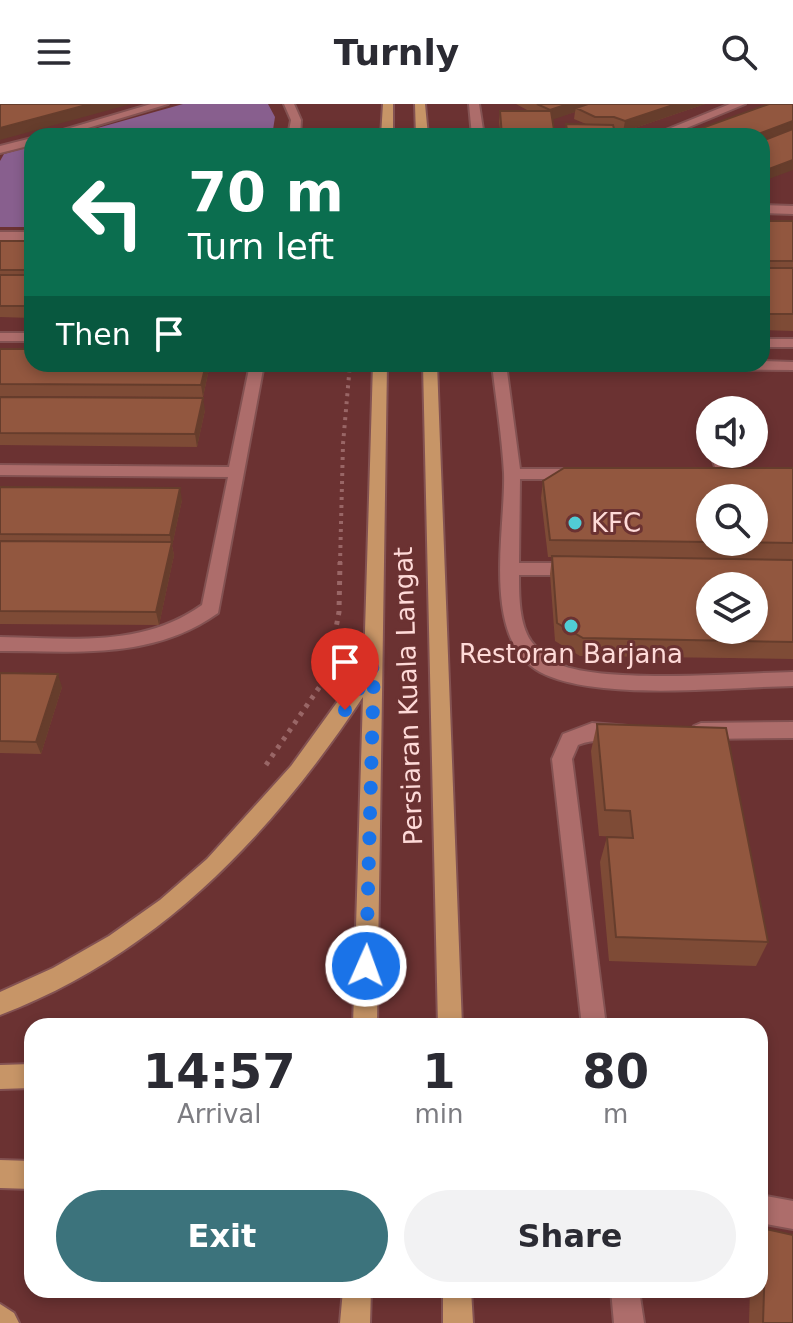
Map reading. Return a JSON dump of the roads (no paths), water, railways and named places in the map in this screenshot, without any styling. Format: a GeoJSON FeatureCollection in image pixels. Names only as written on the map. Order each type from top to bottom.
{"type":"FeatureCollection","features":[{"type":"Feature","properties":{"kind":"main road"},"geometry":{"type":"LineString","coordinates":[[387,128],[388,104]]}},
{"type":"Feature","properties":{"kind":"main road"},"geometry":{"type":"LineString","coordinates":[[420,104],[422,128]]}},
{"type":"Feature","properties":{"kind":"main road","name":"Persiaran Kuala Langat"},"geometry":{"type":"LineString","coordinates":[[365,1018],[380,372]]}},
{"type":"Feature","properties":{"kind":"main road","name":"Persiaran Kuala Langat"},"geometry":{"type":"LineString","coordinates":[[430,372],[450,1018]]}},
{"type":"Feature","properties":{"kind":"main road"},"geometry":{"type":"LineString","coordinates":[[0,1004],[36,990],[175,904],[224,858],[315,755],[374,665]]}},
{"type":"Feature","properties":{"kind":"main road"},"geometry":{"type":"LineString","coordinates":[[0,1077],[24,1076]]}},
{"type":"Feature","properties":{"kind":"main road"},"geometry":{"type":"LineString","coordinates":[[0,1174],[24,1175]]}},
{"type":"Feature","properties":{"kind":"main road"},"geometry":{"type":"LineString","coordinates":[[355,1323],[357,1298]]}},
{"type":"Feature","properties":{"kind":"main road"},"geometry":{"type":"LineString","coordinates":[[457,1298],[458,1323]]}},
{"type":"Feature","properties":{"kind":"street"},"geometry":{"type":"LineString","coordinates":[[78,128],[163,104]]}},
{"type":"Feature","properties":{"kind":"street"},"geometry":{"type":"LineString","coordinates":[[289,104],[296,120],[295,128]]}},
{"type":"Feature","properties":{"kind":"street"},"geometry":{"type":"LineString","coordinates":[[474,104],[477,128]]}},
{"type":"Feature","properties":{"kind":"street"},"geometry":{"type":"LineString","coordinates":[[677,128],[738,104]]}},
{"type":"Feature","properties":{"kind":"street"},"geometry":{"type":"LineString","coordinates":[[0,150],[24,143]]}},
{"type":"Feature","properties":{"kind":"street"},"geometry":{"type":"LineString","coordinates":[[770,209],[793,210]]}},
{"type":"Feature","properties":{"kind":"street"},"geometry":{"type":"LineString","coordinates":[[0,236],[24,236]]}},
{"type":"Feature","properties":{"kind":"street"},"geometry":{"type":"LineString","coordinates":[[0,337],[24,337]]}},
{"type":"Feature","properties":{"kind":"street"},"geometry":{"type":"LineString","coordinates":[[770,366],[791,366],[778,343]]}},
{"type":"Feature","properties":{"kind":"street"},"geometry":{"type":"LineString","coordinates":[[0,644],[139,643],[190,626],[211,608],[255,372]]}},
{"type":"Feature","properties":{"kind":"street"},"geometry":{"type":"LineString","coordinates":[[500,372],[512,474],[511,569],[518,635],[548,668],[597,679],[793,679]]}},
{"type":"Feature","properties":{"kind":"street"},"geometry":{"type":"LineString","coordinates":[[723,468],[724,473]]}},
{"type":"Feature","properties":{"kind":"street"},"geometry":{"type":"LineString","coordinates":[[0,470],[236,472]]}},
{"type":"Feature","properties":{"kind":"street"},"geometry":{"type":"LineString","coordinates":[[512,474],[603,474]]}},
{"type":"Feature","properties":{"kind":"street"},"geometry":{"type":"LineString","coordinates":[[511,569],[605,569]]}},
{"type":"Feature","properties":{"kind":"street"},"geometry":{"type":"LineString","coordinates":[[680,731],[793,730]]}},
{"type":"Feature","properties":{"kind":"street"},"geometry":{"type":"LineString","coordinates":[[593,1018],[562,759],[570,740],[592,731],[636,731]]}},
{"type":"Feature","properties":{"kind":"street"},"geometry":{"type":"LineString","coordinates":[[768,1210],[793,1215]]}},
{"type":"Feature","properties":{"kind":"street"},"geometry":{"type":"LineString","coordinates":[[626,1298],[629,1323]]}},
{"type":"Feature","properties":{"kind":"place","name":"KFC"},"geometry":{"type":"Point","coordinates":[575,523]}},
{"type":"Feature","properties":{"kind":"place","name":"Restoran Barjana"},"geometry":{"type":"Point","coordinates":[571,626]}}]}
